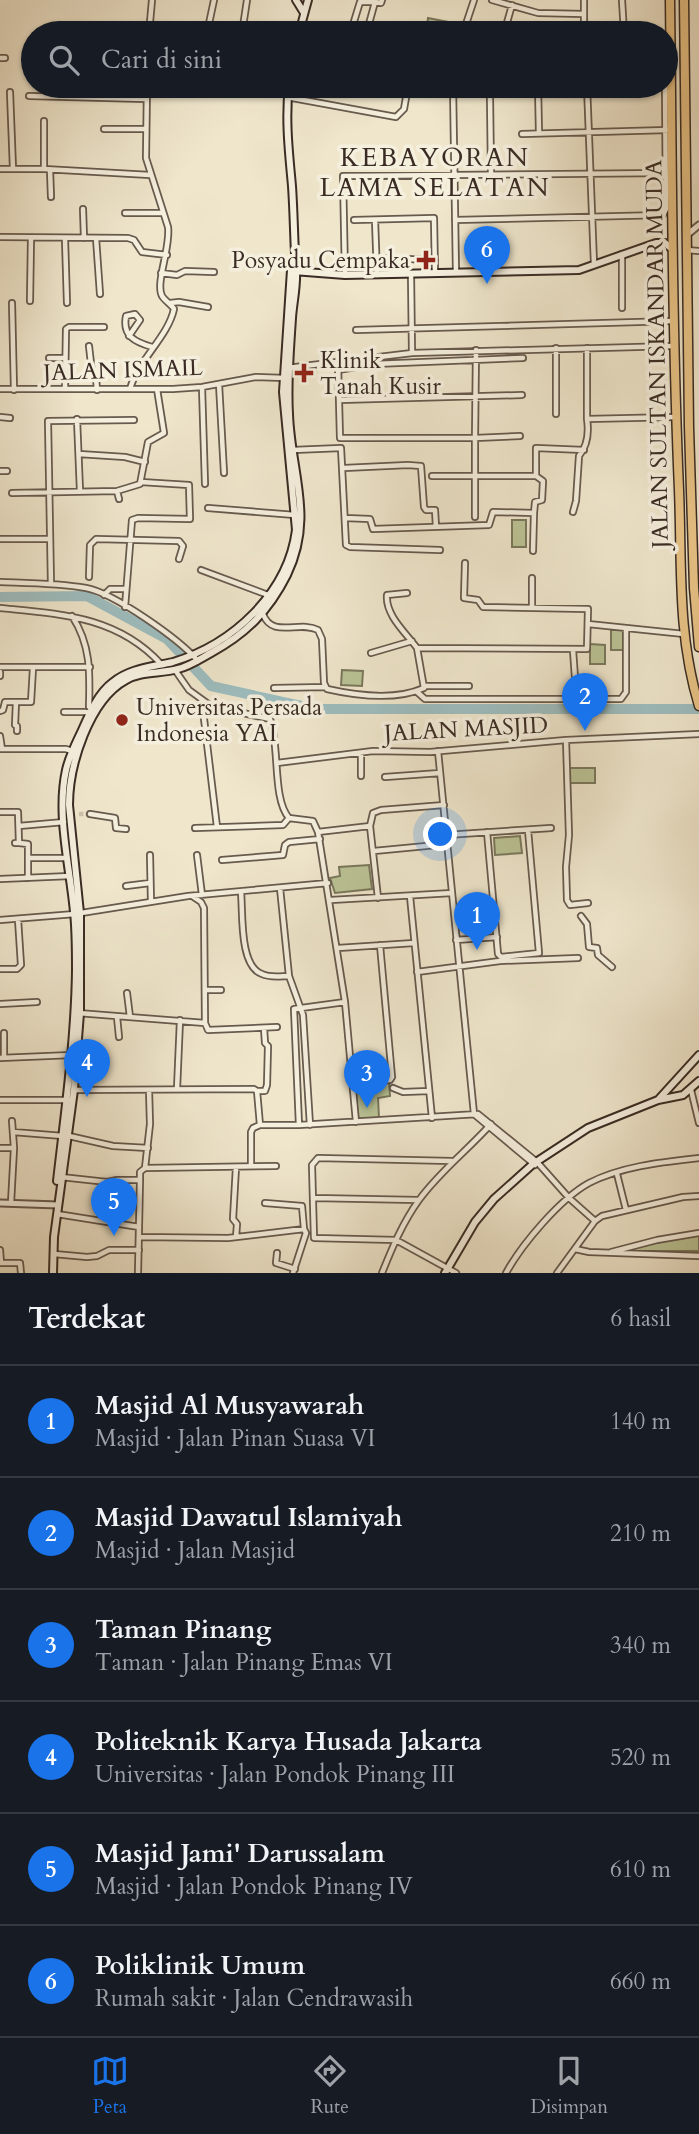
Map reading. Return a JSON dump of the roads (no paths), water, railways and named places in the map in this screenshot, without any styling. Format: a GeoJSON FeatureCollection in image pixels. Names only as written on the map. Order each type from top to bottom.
{"type":"FeatureCollection","features":[{"type":"Feature","properties":{"kind":"highway","name":"JALAN SULTAN ISKANDAR MUDA"},"geometry":{"type":"LineString","coordinates":[[670,0],[670,21]]}},
{"type":"Feature","properties":{"kind":"highway","name":"JALAN SULTAN ISKANDAR MUDA"},"geometry":{"type":"LineString","coordinates":[[684,0],[689,427],[695,503],[694,600],[699,647]]}},
{"type":"Feature","properties":{"kind":"highway","name":"JALAN SULTAN ISKANDAR MUDA"},"geometry":{"type":"LineString","coordinates":[[669,98],[669,181],[674,252],[673,346],[684,634],[685,651],[698,704]]}},
{"type":"Feature","properties":{"kind":"main road"},"geometry":{"type":"LineString","coordinates":[[296,0],[304,13]]}},
{"type":"Feature","properties":{"kind":"main road"},"geometry":{"type":"LineString","coordinates":[[302,21],[308,0]]}},
{"type":"Feature","properties":{"kind":"main road"},"geometry":{"type":"LineString","coordinates":[[51,1273],[56,1205],[71,1100],[77,1014],[77,914],[69,814],[69,788],[75,752],[95,713],[116,687],[137,675],[184,667],[230,643],[250,627],[263,614],[286,575],[300,539],[301,517],[283,416],[295,262],[287,98]]}},
{"type":"Feature","properties":{"kind":"main road"},"geometry":{"type":"LineString","coordinates":[[294,272],[377,275],[579,270],[661,242],[674,252]]}},
{"type":"Feature","properties":{"kind":"main road"},"geometry":{"type":"LineString","coordinates":[[77,914],[67,858],[65,779],[91,711],[112,682],[134,670],[173,662],[226,637],[244,624],[268,595],[292,550],[296,515],[290,450]]}},
{"type":"Feature","properties":{"kind":"main road"},"geometry":{"type":"LineString","coordinates":[[184,667],[188,656]]}},
{"type":"Feature","properties":{"kind":"main road"},"geometry":{"type":"LineString","coordinates":[[658,1100],[698,1057]]}},
{"type":"Feature","properties":{"kind":"main road"},"geometry":{"type":"LineString","coordinates":[[445,1270],[475,1222],[494,1199],[536,1164],[589,1128],[658,1100],[683,1095],[696,1085],[693,1076],[685,1071]]}},
{"type":"Feature","properties":{"kind":"main road"},"geometry":{"type":"LineString","coordinates":[[674,1082],[683,1095]]}},
{"type":"Feature","properties":{"kind":"main road"},"geometry":{"type":"LineString","coordinates":[[51,1273],[63,1156]]}},
{"type":"Feature","properties":{"kind":"street"},"geometry":{"type":"LineString","coordinates":[[150,21],[152,0]]}},
{"type":"Feature","properties":{"kind":"street"},"geometry":{"type":"LineString","coordinates":[[210,21],[214,0]]}},
{"type":"Feature","properties":{"kind":"street"},"geometry":{"type":"LineString","coordinates":[[244,21],[247,0]]}},
{"type":"Feature","properties":{"kind":"street"},"geometry":{"type":"LineString","coordinates":[[354,21],[359,2],[381,3],[382,0]]}},
{"type":"Feature","properties":{"kind":"street"},"geometry":{"type":"LineString","coordinates":[[467,21],[474,0]]}},
{"type":"Feature","properties":{"kind":"street"},"geometry":{"type":"LineString","coordinates":[[492,0],[538,13],[584,14]]}},
{"type":"Feature","properties":{"kind":"street"},"geometry":{"type":"LineString","coordinates":[[584,0],[584,21]]}},
{"type":"Feature","properties":{"kind":"street"},"geometry":{"type":"LineString","coordinates":[[622,0],[623,21]]}},
{"type":"Feature","properties":{"kind":"street"},"geometry":{"type":"LineString","coordinates":[[370,21],[375,2]]}},
{"type":"Feature","properties":{"kind":"street"},"geometry":{"type":"LineString","coordinates":[[507,21],[512,5]]}},
{"type":"Feature","properties":{"kind":"street"},"geometry":{"type":"LineString","coordinates":[[10,92],[13,169]]}},
{"type":"Feature","properties":{"kind":"street"},"geometry":{"type":"LineString","coordinates":[[107,98],[146,99],[146,158],[170,238],[159,284],[160,290],[174,309],[173,314],[130,389]]}},
{"type":"Feature","properties":{"kind":"street"},"geometry":{"type":"LineString","coordinates":[[292,98],[396,117],[404,109],[406,98]]}},
{"type":"Feature","properties":{"kind":"street"},"geometry":{"type":"LineString","coordinates":[[453,98],[456,272]]}},
{"type":"Feature","properties":{"kind":"street"},"geometry":{"type":"LineString","coordinates":[[490,98],[491,174]]}},
{"type":"Feature","properties":{"kind":"street"},"geometry":{"type":"LineString","coordinates":[[538,98],[539,132]]}},
{"type":"Feature","properties":{"kind":"street"},"geometry":{"type":"LineString","coordinates":[[587,98],[594,264]]}},
{"type":"Feature","properties":{"kind":"street"},"geometry":{"type":"LineString","coordinates":[[666,98],[669,130],[666,173],[669,181]]}},
{"type":"Feature","properties":{"kind":"street"},"geometry":{"type":"LineString","coordinates":[[44,121],[51,197]]}},
{"type":"Feature","properties":{"kind":"street"},"geometry":{"type":"LineString","coordinates":[[104,130],[145,130]]}},
{"type":"Feature","properties":{"kind":"street"},"geometry":{"type":"LineString","coordinates":[[522,134],[669,130]]}},
{"type":"Feature","properties":{"kind":"street"},"geometry":{"type":"LineString","coordinates":[[0,169],[150,175]]}},
{"type":"Feature","properties":{"kind":"street"},"geometry":{"type":"LineString","coordinates":[[345,275],[343,176],[666,173]]}},
{"type":"Feature","properties":{"kind":"street"},"geometry":{"type":"LineString","coordinates":[[83,209],[84,238]]}},
{"type":"Feature","properties":{"kind":"street"},"geometry":{"type":"LineString","coordinates":[[455,220],[663,215],[670,209]]}},
{"type":"Feature","properties":{"kind":"street"},"geometry":{"type":"LineString","coordinates":[[125,213],[163,213]]}},
{"type":"Feature","properties":{"kind":"street"},"geometry":{"type":"LineString","coordinates":[[354,220],[433,218],[435,273]]}},
{"type":"Feature","properties":{"kind":"street"},"geometry":{"type":"LineString","coordinates":[[685,219],[698,225],[685,237]]}},
{"type":"Feature","properties":{"kind":"street"},"geometry":{"type":"LineString","coordinates":[[375,220],[377,275]]}},
{"type":"Feature","properties":{"kind":"street"},"geometry":{"type":"LineString","coordinates":[[0,237],[128,237],[134,240],[142,252],[167,255]]}},
{"type":"Feature","properties":{"kind":"street"},"geometry":{"type":"LineString","coordinates":[[30,302],[31,238]]}},
{"type":"Feature","properties":{"kind":"street"},"geometry":{"type":"LineString","coordinates":[[96,238],[100,294]]}},
{"type":"Feature","properties":{"kind":"street"},"geometry":{"type":"LineString","coordinates":[[65,239],[67,303]]}},
{"type":"Feature","properties":{"kind":"street"},"geometry":{"type":"LineString","coordinates":[[685,250],[699,251]]}},
{"type":"Feature","properties":{"kind":"street"},"geometry":{"type":"LineString","coordinates":[[621,308],[622,254]]}},
{"type":"Feature","properties":{"kind":"street"},"geometry":{"type":"LineString","coordinates":[[376,258],[435,260]]}},
{"type":"Feature","properties":{"kind":"street"},"geometry":{"type":"LineString","coordinates":[[162,274],[177,275],[185,271],[214,272]]}},
{"type":"Feature","properties":{"kind":"street"},"geometry":{"type":"LineString","coordinates":[[411,274],[412,353]]}},
{"type":"Feature","properties":{"kind":"street"},"geometry":{"type":"LineString","coordinates":[[12,303],[14,390]]}},
{"type":"Feature","properties":{"kind":"street"},"geometry":{"type":"LineString","coordinates":[[170,303],[208,307]]}},
{"type":"Feature","properties":{"kind":"street"},"geometry":{"type":"LineString","coordinates":[[130,336],[140,320],[135,314],[130,314],[125,320],[125,329],[130,336],[134,341],[152,347]]}},
{"type":"Feature","properties":{"kind":"street"},"geometry":{"type":"LineString","coordinates":[[356,330],[673,321]]}},
{"type":"Feature","properties":{"kind":"street"},"geometry":{"type":"LineString","coordinates":[[65,389],[66,328],[104,327]]}},
{"type":"Feature","properties":{"kind":"street"},"geometry":{"type":"LineString","coordinates":[[89,346],[97,390]]}},
{"type":"Feature","properties":{"kind":"street"},"geometry":{"type":"LineString","coordinates":[[286,368],[412,353],[476,349],[673,346]]}},
{"type":"Feature","properties":{"kind":"street"},"geometry":{"type":"LineString","coordinates":[[556,348],[556,414]]}},
{"type":"Feature","properties":{"kind":"street"},"geometry":{"type":"LineString","coordinates":[[573,512],[579,456],[584,450],[589,431],[587,348]]}},
{"type":"Feature","properties":{"kind":"street"},"geometry":{"type":"LineString","coordinates":[[475,517],[476,349]]}},
{"type":"Feature","properties":{"kind":"street"},"geometry":{"type":"LineString","coordinates":[[49,358],[65,358]]}},
{"type":"Feature","properties":{"kind":"street"},"geometry":{"type":"LineString","coordinates":[[338,370],[374,364],[523,358]]}},
{"type":"Feature","properties":{"kind":"street"},"geometry":{"type":"LineString","coordinates":[[338,363],[345,542],[350,548],[440,550]]}},
{"type":"Feature","properties":{"kind":"street","name":"JALAN ISMAIL"},"geometry":{"type":"LineString","coordinates":[[0,389],[157,389],[202,387],[256,377],[286,377]]}},
{"type":"Feature","properties":{"kind":"street"},"geometry":{"type":"LineString","coordinates":[[219,384],[224,473]]}},
{"type":"Feature","properties":{"kind":"street"},"geometry":{"type":"LineString","coordinates":[[202,387],[205,484]]}},
{"type":"Feature","properties":{"kind":"street"},"geometry":{"type":"LineString","coordinates":[[12,493],[117,491],[137,486],[143,475],[148,442],[163,435],[164,431],[157,389]]}},
{"type":"Feature","properties":{"kind":"street"},"geometry":{"type":"LineString","coordinates":[[339,400],[522,395]]}},
{"type":"Feature","properties":{"kind":"street"},"geometry":{"type":"LineString","coordinates":[[0,417],[10,418]]}},
{"type":"Feature","properties":{"kind":"street"},"geometry":{"type":"LineString","coordinates":[[587,419],[676,417]]}},
{"type":"Feature","properties":{"kind":"street"},"geometry":{"type":"LineString","coordinates":[[51,584],[47,425],[51,419],[134,420]]}},
{"type":"Feature","properties":{"kind":"street"},"geometry":{"type":"LineString","coordinates":[[78,419],[80,491]]}},
{"type":"Feature","properties":{"kind":"street"},"geometry":{"type":"LineString","coordinates":[[689,427],[699,428]]}},
{"type":"Feature","properties":{"kind":"street"},"geometry":{"type":"LineString","coordinates":[[290,450],[340,444],[520,436]]}},
{"type":"Feature","properties":{"kind":"street"},"geometry":{"type":"LineString","coordinates":[[536,476],[535,453],[538,447],[584,450]]}},
{"type":"Feature","properties":{"kind":"street"},"geometry":{"type":"LineString","coordinates":[[79,454],[125,457],[145,462]]}},
{"type":"Feature","properties":{"kind":"street"},"geometry":{"type":"LineString","coordinates":[[344,468],[421,466],[424,507],[426,510],[435,510],[436,527]]}},
{"type":"Feature","properties":{"kind":"street"},"geometry":{"type":"LineString","coordinates":[[0,471],[7,471]]}},
{"type":"Feature","properties":{"kind":"street"},"geometry":{"type":"LineString","coordinates":[[432,476],[536,476],[542,480],[543,499],[535,502],[533,551]]}},
{"type":"Feature","properties":{"kind":"street"},"geometry":{"type":"LineString","coordinates":[[125,607],[134,519],[190,519],[189,485],[141,482]]}},
{"type":"Feature","properties":{"kind":"street"},"geometry":{"type":"LineString","coordinates":[[117,491],[119,499]]}},
{"type":"Feature","properties":{"kind":"street"},"geometry":{"type":"LineString","coordinates":[[208,508],[296,515]]}},
{"type":"Feature","properties":{"kind":"street"},"geometry":{"type":"LineString","coordinates":[[345,518],[370,519],[373,529],[489,525],[495,512],[534,513]]}},
{"type":"Feature","properties":{"kind":"street"},"geometry":{"type":"LineString","coordinates":[[0,539],[49,539]]}},
{"type":"Feature","properties":{"kind":"street"},"geometry":{"type":"LineString","coordinates":[[89,577],[92,541],[100,539],[179,541],[183,546],[179,559]]}},
{"type":"Feature","properties":{"kind":"street"},"geometry":{"type":"LineString","coordinates":[[417,648],[587,649],[587,609],[482,607],[478,600],[464,598],[465,563]]}},
{"type":"Feature","properties":{"kind":"street"},"geometry":{"type":"LineString","coordinates":[[201,570],[268,595]]}},
{"type":"Feature","properties":{"kind":"street"},"geometry":{"type":"LineString","coordinates":[[532,578],[532,608]]}},
{"type":"Feature","properties":{"kind":"street"},"geometry":{"type":"LineString","coordinates":[[0,582],[89,588],[165,632],[188,656],[197,661]]}},
{"type":"Feature","properties":{"kind":"street"},"geometry":{"type":"LineString","coordinates":[[104,595],[110,589],[126,589]]}},
{"type":"Feature","properties":{"kind":"street"},"geometry":{"type":"LineString","coordinates":[[407,593],[387,595],[386,598],[390,611],[417,648],[425,686]]}},
{"type":"Feature","properties":{"kind":"street"},"geometry":{"type":"LineString","coordinates":[[0,608],[72,615],[112,628],[161,664]]}},
{"type":"Feature","properties":{"kind":"street"},"geometry":{"type":"LineString","coordinates":[[263,614],[268,625],[274,627],[307,626],[318,630],[322,639],[325,687]]}},
{"type":"Feature","properties":{"kind":"street"},"geometry":{"type":"LineString","coordinates":[[64,712],[91,711],[90,667],[84,636],[72,615]]}},
{"type":"Feature","properties":{"kind":"street"},"geometry":{"type":"LineString","coordinates":[[588,624],[684,634]]}},
{"type":"Feature","properties":{"kind":"street"},"geometry":{"type":"LineString","coordinates":[[416,691],[425,699],[621,699],[626,692],[626,628]]}},
{"type":"Feature","properties":{"kind":"street"},"geometry":{"type":"LineString","coordinates":[[371,653],[412,641]]}},
{"type":"Feature","properties":{"kind":"street"},"geometry":{"type":"LineString","coordinates":[[573,650],[575,678]]}},
{"type":"Feature","properties":{"kind":"street"},"geometry":{"type":"LineString","coordinates":[[0,672],[33,668],[90,667]]}},
{"type":"Feature","properties":{"kind":"street"},"geometry":{"type":"LineString","coordinates":[[0,711],[3,710],[4,702],[30,702],[33,668]]}},
{"type":"Feature","properties":{"kind":"street"},"geometry":{"type":"LineString","coordinates":[[175,670],[188,690],[202,701],[225,710],[270,719],[282,807],[289,817],[313,821],[318,832],[338,948],[356,1122]]}},
{"type":"Feature","properties":{"kind":"street"},"geometry":{"type":"LineString","coordinates":[[274,688],[325,687],[374,696],[404,694],[425,686],[469,685]]}},
{"type":"Feature","properties":{"kind":"street"},"geometry":{"type":"LineString","coordinates":[[202,701],[217,827]]}},
{"type":"Feature","properties":{"kind":"street"},"geometry":{"type":"LineString","coordinates":[[16,702],[17,731]]}},
{"type":"Feature","properties":{"kind":"street","name":"JALAN MASJID"},"geometry":{"type":"LineString","coordinates":[[277,763],[381,751],[439,751],[566,740],[699,734]]}},
{"type":"Feature","properties":{"kind":"street"},"geometry":{"type":"LineString","coordinates":[[0,736],[1,749],[66,749],[75,752]]}},
{"type":"Feature","properties":{"kind":"street"},"geometry":{"type":"LineString","coordinates":[[566,740],[567,900],[570,905],[588,903]]}},
{"type":"Feature","properties":{"kind":"street"},"geometry":{"type":"LineString","coordinates":[[439,751],[474,1114]]}},
{"type":"Feature","properties":{"kind":"street"},"geometry":{"type":"LineString","coordinates":[[361,754],[361,776]]}},
{"type":"Feature","properties":{"kind":"street"},"geometry":{"type":"LineString","coordinates":[[385,776],[440,773]]}},
{"type":"Feature","properties":{"kind":"street"},"geometry":{"type":"LineString","coordinates":[[378,898],[370,826],[373,813],[444,805]]}},
{"type":"Feature","properties":{"kind":"street"},"geometry":{"type":"LineString","coordinates":[[0,812],[18,812],[17,843],[28,844],[28,878]]}},
{"type":"Feature","properties":{"kind":"street"},"geometry":{"type":"LineString","coordinates":[[69,814],[79,814]]}},
{"type":"Feature","properties":{"kind":"street"},"geometry":{"type":"LineString","coordinates":[[90,814],[115,818],[116,828],[126,830]]}},
{"type":"Feature","properties":{"kind":"street"},"geometry":{"type":"LineString","coordinates":[[195,828],[283,825],[289,817]]}},
{"type":"Feature","properties":{"kind":"street"},"geometry":{"type":"LineString","coordinates":[[19,826],[64,822]]}},
{"type":"Feature","properties":{"kind":"street"},"geometry":{"type":"LineString","coordinates":[[318,832],[370,826]]}},
{"type":"Feature","properties":{"kind":"street"},"geometry":{"type":"LineString","coordinates":[[446,835],[551,828]]}},
{"type":"Feature","properties":{"kind":"street"},"geometry":{"type":"LineString","coordinates":[[487,832],[498,954],[501,957],[538,954],[527,830]]}},
{"type":"Feature","properties":{"kind":"street"},"geometry":{"type":"LineString","coordinates":[[222,860],[283,855],[285,845],[289,842],[320,839]]}},
{"type":"Feature","properties":{"kind":"street"},"geometry":{"type":"LineString","coordinates":[[374,851],[447,844]]}},
{"type":"Feature","properties":{"kind":"street"},"geometry":{"type":"LineString","coordinates":[[150,855],[150,902]]}},
{"type":"Feature","properties":{"kind":"street"},"geometry":{"type":"LineString","coordinates":[[197,855],[197,895],[204,908],[205,1023],[208,1030],[277,1027]]}},
{"type":"Feature","properties":{"kind":"street"},"geometry":{"type":"LineString","coordinates":[[28,858],[67,858]]}},
{"type":"Feature","properties":{"kind":"street"},"geometry":{"type":"LineString","coordinates":[[0,880],[70,876]]}},
{"type":"Feature","properties":{"kind":"street"},"geometry":{"type":"LineString","coordinates":[[126,887],[150,883]]}},
{"type":"Feature","properties":{"kind":"street"},"geometry":{"type":"LineString","coordinates":[[0,920],[77,914],[197,895],[328,883]]}},
{"type":"Feature","properties":{"kind":"street"},"geometry":{"type":"LineString","coordinates":[[280,888],[289,976],[305,1030],[310,1125]]}},
{"type":"Feature","properties":{"kind":"street"},"geometry":{"type":"LineString","coordinates":[[241,891],[246,954],[250,965],[265,975],[289,976]]}},
{"type":"Feature","properties":{"kind":"street"},"geometry":{"type":"LineString","coordinates":[[331,900],[452,893]]}},
{"type":"Feature","properties":{"kind":"street"},"geometry":{"type":"LineString","coordinates":[[410,896],[432,1118]]}},
{"type":"Feature","properties":{"kind":"street"},"geometry":{"type":"LineString","coordinates":[[581,916],[587,924],[589,947],[597,948],[598,955],[612,967]]}},
{"type":"Feature","properties":{"kind":"street"},"geometry":{"type":"LineString","coordinates":[[0,969],[17,969],[21,965],[18,919]]}},
{"type":"Feature","properties":{"kind":"street"},"geometry":{"type":"LineString","coordinates":[[456,940],[497,937]]}},
{"type":"Feature","properties":{"kind":"street"},"geometry":{"type":"LineString","coordinates":[[338,948],[414,943]]}},
{"type":"Feature","properties":{"kind":"street"},"geometry":{"type":"LineString","coordinates":[[353,1083],[390,1080],[392,1077],[380,945]]}},
{"type":"Feature","properties":{"kind":"street"},"geometry":{"type":"LineString","coordinates":[[417,972],[500,961],[578,958]]}},
{"type":"Feature","properties":{"kind":"street"},"geometry":{"type":"LineString","coordinates":[[205,990],[222,990]]}},
{"type":"Feature","properties":{"kind":"street"},"geometry":{"type":"LineString","coordinates":[[127,993],[130,1017]]}},
{"type":"Feature","properties":{"kind":"street"},"geometry":{"type":"LineString","coordinates":[[0,1004],[37,1002]]}},
{"type":"Feature","properties":{"kind":"street"},"geometry":{"type":"LineString","coordinates":[[298,1008],[345,1002]]}},
{"type":"Feature","properties":{"kind":"street"},"geometry":{"type":"LineString","coordinates":[[298,1008],[299,1125]]}},
{"type":"Feature","properties":{"kind":"street"},"geometry":{"type":"LineString","coordinates":[[77,1014],[205,1023]]}},
{"type":"Feature","properties":{"kind":"street"},"geometry":{"type":"LineString","coordinates":[[117,1017],[119,1037]]}},
{"type":"Feature","properties":{"kind":"street"},"geometry":{"type":"LineString","coordinates":[[177,1089],[180,1020]]}},
{"type":"Feature","properties":{"kind":"street"},"geometry":{"type":"LineString","coordinates":[[72,1089],[254,1088],[257,1091],[265,1091],[268,1046],[265,1043],[264,1028]]}},
{"type":"Feature","properties":{"kind":"street"},"geometry":{"type":"LineString","coordinates":[[4,1033],[2,1058],[74,1055]]}},
{"type":"Feature","properties":{"kind":"street"},"geometry":{"type":"LineString","coordinates":[[696,1085],[699,1123]]}},
{"type":"Feature","properties":{"kind":"street"},"geometry":{"type":"LineString","coordinates":[[393,1088],[403,1093],[429,1091]]}},
{"type":"Feature","properties":{"kind":"street"},"geometry":{"type":"LineString","coordinates":[[145,1168],[149,1090]]}},
{"type":"Feature","properties":{"kind":"street"},"geometry":{"type":"LineString","coordinates":[[257,1091],[260,1125]]}},
{"type":"Feature","properties":{"kind":"street"},"geometry":{"type":"LineString","coordinates":[[0,1100],[71,1100]]}},
{"type":"Feature","properties":{"kind":"street"},"geometry":{"type":"LineString","coordinates":[[251,1166],[251,1129],[260,1125],[310,1125],[481,1115],[595,1221]]}},
{"type":"Feature","properties":{"kind":"street"},"geometry":{"type":"LineString","coordinates":[[11,1203],[14,1148],[12,1121]]}},
{"type":"Feature","properties":{"kind":"street"},"geometry":{"type":"LineString","coordinates":[[382,1273],[396,1240],[419,1200],[452,1161],[490,1125]]}},
{"type":"Feature","properties":{"kind":"street"},"geometry":{"type":"LineString","coordinates":[[13,1132],[66,1136],[115,1146],[148,1148]]}},
{"type":"Feature","properties":{"kind":"street"},"geometry":{"type":"LineString","coordinates":[[0,1148],[14,1148]]}},
{"type":"Feature","properties":{"kind":"street"},"geometry":{"type":"LineString","coordinates":[[506,1273],[524,1244],[569,1198],[588,1184],[649,1164],[699,1158]]}},
{"type":"Feature","properties":{"kind":"street"},"geometry":{"type":"LineString","coordinates":[[452,1161],[315,1159],[312,1165],[314,1238],[396,1240],[445,1270],[456,1273]]}},
{"type":"Feature","properties":{"kind":"street"},"geometry":{"type":"LineString","coordinates":[[138,1273],[140,1172],[145,1168],[276,1166]]}},
{"type":"Feature","properties":{"kind":"street"},"geometry":{"type":"LineString","coordinates":[[236,1167],[233,1219],[237,1224],[236,1237]]}},
{"type":"Feature","properties":{"kind":"street"},"geometry":{"type":"LineString","coordinates":[[617,1174],[626,1210]]}},
{"type":"Feature","properties":{"kind":"street"},"geometry":{"type":"LineString","coordinates":[[61,1177],[89,1181],[140,1180]]}},
{"type":"Feature","properties":{"kind":"street"},"geometry":{"type":"LineString","coordinates":[[557,1273],[595,1221],[602,1216],[682,1197],[699,1196]]}},
{"type":"Feature","properties":{"kind":"street"},"geometry":{"type":"LineString","coordinates":[[314,1198],[419,1200]]}},
{"type":"Feature","properties":{"kind":"street"},"geometry":{"type":"LineString","coordinates":[[0,1203],[56,1205]]}},
{"type":"Feature","properties":{"kind":"street"},"geometry":{"type":"LineString","coordinates":[[265,1203],[302,1206],[305,1230],[294,1271],[276,1263],[276,1253]]}},
{"type":"Feature","properties":{"kind":"street"},"geometry":{"type":"LineString","coordinates":[[57,1214],[139,1227]]}},
{"type":"Feature","properties":{"kind":"street"},"geometry":{"type":"LineString","coordinates":[[139,1237],[236,1237],[305,1230]]}},
{"type":"Feature","properties":{"kind":"street"},"geometry":{"type":"LineString","coordinates":[[610,1253],[657,1240],[699,1233]]}},
{"type":"Feature","properties":{"kind":"street"},"geometry":{"type":"LineString","coordinates":[[575,1249],[589,1252],[699,1256]]}},
{"type":"Feature","properties":{"kind":"street"},"geometry":{"type":"LineString","coordinates":[[0,1250],[1,1263],[20,1263],[21,1273]]}},
{"type":"Feature","properties":{"kind":"street"},"geometry":{"type":"LineString","coordinates":[[53,1254],[87,1257],[112,1250],[139,1250]]}},
{"type":"Feature","properties":{"kind":"waterway"},"geometry":{"type":"LineString","coordinates":[[0,597],[87,596],[167,639],[211,686],[315,709],[699,709]]}},
{"type":"Feature","properties":{"kind":"tunnel"},"geometry":{"type":"LineString","coordinates":[[79,814],[90,814]]}},
{"type":"Feature","properties":{"kind":"place","name":"Posyadu Cempaka"},"geometry":{"type":"Point","coordinates":[426,260]}},
{"type":"Feature","properties":{"kind":"place","name":"Poliklinik Umum"},"geometry":{"type":"Point","coordinates":[487,284]}},
{"type":"Feature","properties":{"kind":"place","name":"Klinik Tanah Kusir"},"geometry":{"type":"Point","coordinates":[304,373]}},
{"type":"Feature","properties":{"kind":"place","name":"Universitas Persada Indonesia YAI"},"geometry":{"type":"Point","coordinates":[122,720]}},
{"type":"Feature","properties":{"kind":"place","name":"Masjid Dawatul Islamiyah"},"geometry":{"type":"Point","coordinates":[585,731]}},
{"type":"Feature","properties":{"kind":"place","name":"Masjid Al Musyawarah"},"geometry":{"type":"Point","coordinates":[477,950]}},
{"type":"Feature","properties":{"kind":"place","name":"Politeknik Karya Husada Jakarta"},"geometry":{"type":"Point","coordinates":[87,1097]}},
{"type":"Feature","properties":{"kind":"place","name":"Taman Pinang"},"geometry":{"type":"Point","coordinates":[367,1108]}},
{"type":"Feature","properties":{"kind":"place","name":"Masjid Jami' Darussalam"},"geometry":{"type":"Point","coordinates":[114,1236]}},
{"type":"Feature","properties":{"kind":"district","name":"KEBAYORAN LAMA SELATAN"},"geometry":{"type":"Point","coordinates":[435,172]}}]}
